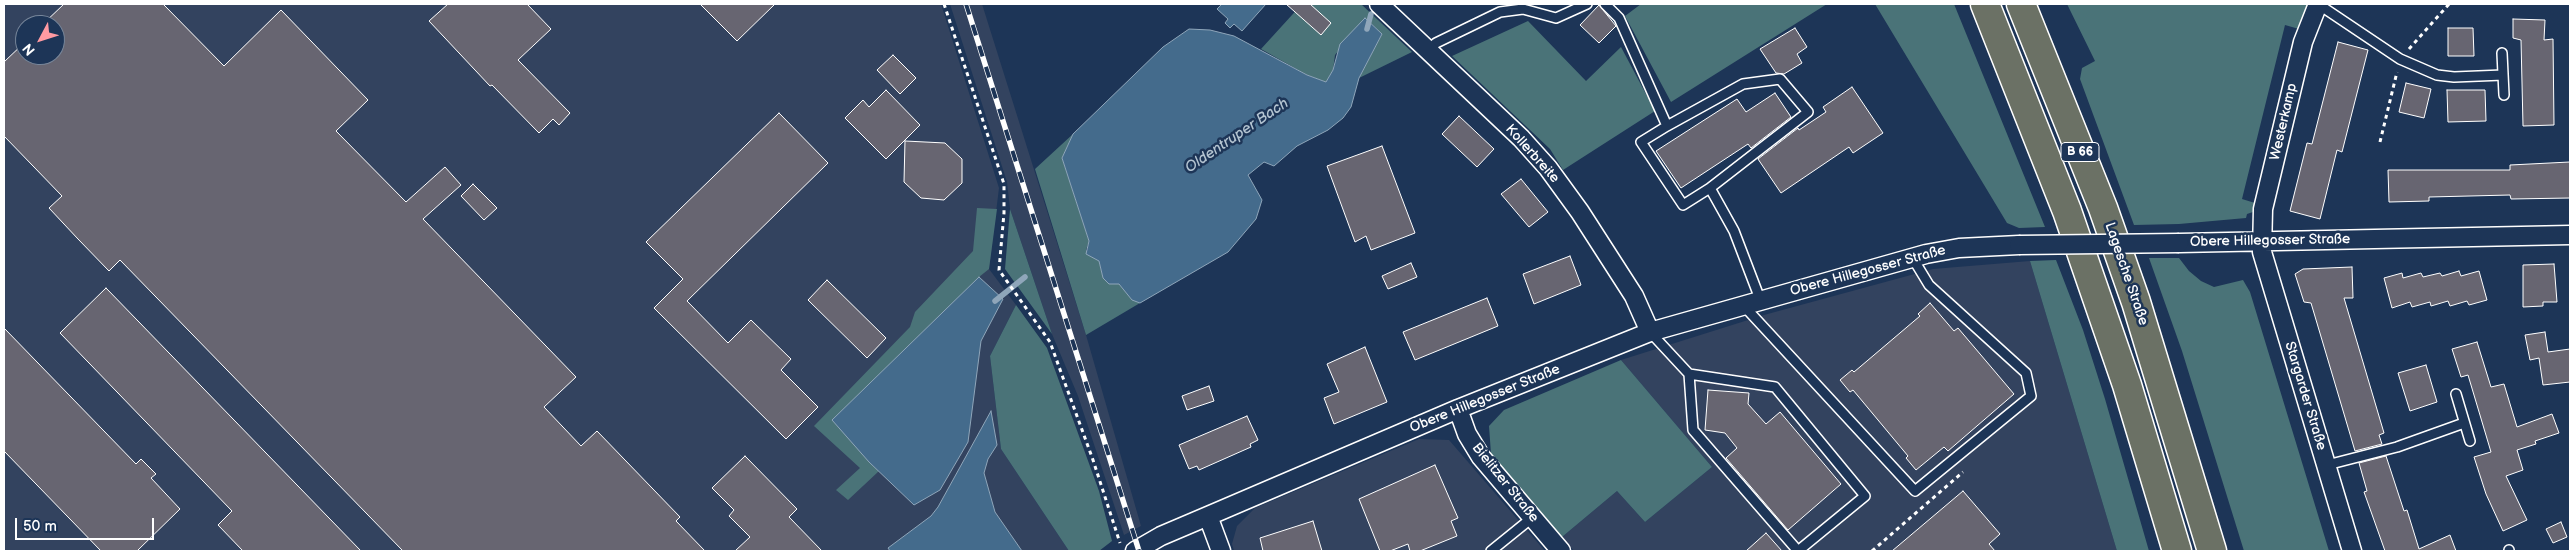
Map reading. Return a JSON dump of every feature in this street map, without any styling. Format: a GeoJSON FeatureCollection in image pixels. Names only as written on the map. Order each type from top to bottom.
{"type":"FeatureCollection","features":[{"type":"Feature","properties":{"kind":"highway","name":"B 66"},"geometry":{"type":"LineString","coordinates":[[1985,4],[2067,210],[2127,385],[2177,551]]}},
{"type":"Feature","properties":{"kind":"highway","name":"Lagesche Straße"},"geometry":{"type":"LineString","coordinates":[[2020,4],[2103,208],[2133,294],[2212,551]]}},
{"type":"Feature","properties":{"kind":"street","name":"Kollerbreite"},"geometry":{"type":"LineString","coordinates":[[1379,4],[1521,138],[1548,168],[1580,212],[1634,296],[1650,332]]}},
{"type":"Feature","properties":{"kind":"street","name":"Westerkamp"},"geometry":{"type":"LineString","coordinates":[[2261,241],[2265,200],[2303,42],[2318,4]]}},
{"type":"Feature","properties":{"kind":"street","name":"Obere Hillegosser Straße"},"geometry":{"type":"LineString","coordinates":[[1135,551],[1161,536],[1458,409],[1650,332],[1912,257],[1959,248],[2019,245],[2570,235]]}},
{"type":"Feature","properties":{"kind":"street","name":"Stargarder Straße"},"geometry":{"type":"LineString","coordinates":[[2261,241],[2265,267],[2352,551]]}},
{"type":"Feature","properties":{"kind":"street","name":"Bielitzer Straße"},"geometry":{"type":"LineString","coordinates":[[1458,409],[1467,434],[1482,457],[1561,551]]}},
{"type":"Feature","properties":{"kind":"street"},"geometry":{"type":"LineString","coordinates":[[1208,516],[1221,551]]}},
{"type":"Feature","properties":{"kind":"lane"},"geometry":{"type":"LineString","coordinates":[[1428,51],[1436,42],[1500,12],[1523,9],[1556,18],[1587,4]]}},
{"type":"Feature","properties":{"kind":"lane"},"geometry":{"type":"LineString","coordinates":[[1605,4],[1619,18],[1667,126]]}},
{"type":"Feature","properties":{"kind":"lane","name":"Westerkamp"},"geometry":{"type":"LineString","coordinates":[[2318,4],[2400,60],[2437,75],[2454,77],[2503,75]]}},
{"type":"Feature","properties":{"kind":"lane"},"geometry":{"type":"LineString","coordinates":[[2502,53],[2504,95]]}},
{"type":"Feature","properties":{"kind":"lane"},"geometry":{"type":"LineString","coordinates":[[1780,79],[1808,112],[1710,188],[1683,205],[1641,142],[1667,126],[1744,84],[1780,79]]}},
{"type":"Feature","properties":{"kind":"lane"},"geometry":{"type":"LineString","coordinates":[[1710,188],[1734,231],[1752,302],[1915,491],[2031,396],[2026,373],[1928,285],[1912,257]]}},
{"type":"Feature","properties":{"kind":"lane"},"geometry":{"type":"LineString","coordinates":[[1650,332],[1689,374],[1775,387],[1865,496],[1798,551],[1693,430],[1689,374]]}},
{"type":"Feature","properties":{"kind":"lane"},"geometry":{"type":"LineString","coordinates":[[2456,394],[2470,441]]}},
{"type":"Feature","properties":{"kind":"lane"},"geometry":{"type":"LineString","coordinates":[[2327,465],[2397,447],[2464,423]]}},
{"type":"Feature","properties":{"kind":"lane"},"geometry":{"type":"LineString","coordinates":[[1491,551],[1533,518]]}},
{"type":"Feature","properties":{"kind":"path"},"geometry":{"type":"LineString","coordinates":[[944,4],[1004,184],[1004,213],[999,270],[1006,283],[1050,342],[1093,460],[1122,551]]}},
{"type":"Feature","properties":{"kind":"path"},"geometry":{"type":"LineString","coordinates":[[2380,142],[2400,60],[2450,4]]}},
{"type":"Feature","properties":{"kind":"path"},"geometry":{"type":"LineString","coordinates":[[1872,551],[1963,472]]}},
{"type":"Feature","properties":{"kind":"shaded area"},"geometry":{"type":"Polygon","coordinates":[[[4,4],[941,4],[999,188],[989,269],[1016,305],[990,356],[1001,449],[1069,551],[4,551],[4,4]]]}},
{"type":"Feature","properties":{"kind":"shaded area"},"geometry":{"type":"Polygon","coordinates":[[[950,4],[982,4],[1086,335],[1141,526],[1124,535],[1078,396],[1052,334],[1010,209],[1007,182],[950,4]]]}},
{"type":"Feature","properties":{"kind":"shaded area"},"geometry":{"type":"Polygon","coordinates":[[[2030,261],[2117,551],[1574,551],[1562,537],[1617,491],[1645,522],[1712,467],[1621,360],[1764,315],[1933,269],[2030,261]]]}},
{"type":"Feature","properties":{"kind":"shaded area"},"geometry":{"type":"Polygon","coordinates":[[[1419,439],[1449,440],[1545,551],[1234,551],[1232,544],[1237,526],[1255,508],[1419,439]]]}},
{"type":"Feature","properties":{"kind":"green space"},"geometry":{"type":"Polygon","coordinates":[[[1302,4],[1361,4],[1412,52],[1359,78],[1382,34],[1365,18],[1335,55],[1333,70],[1326,82],[1307,75],[1261,49],[1302,4]]]}},
{"type":"Feature","properties":{"kind":"green space"},"geometry":{"type":"Polygon","coordinates":[[[1641,4],[1827,4],[1671,102],[1625,16],[1641,4]]]}},
{"type":"Feature","properties":{"kind":"green space"},"geometry":{"type":"Polygon","coordinates":[[[1875,4],[1954,4],[2045,227],[2019,228],[2007,223],[1875,4]]]}},
{"type":"Feature","properties":{"kind":"green space"},"geometry":{"type":"Polygon","coordinates":[[[2067,4],[2310,4],[2299,29],[2285,25],[2242,199],[2255,203],[2253,212],[2247,214],[2246,218],[2179,224],[2134,225],[2080,79],[2082,68],[2095,61],[2067,4]]]}},
{"type":"Feature","properties":{"kind":"green space"},"geometry":{"type":"Polygon","coordinates":[[[1528,21],[1586,81],[1621,47],[1655,111],[1563,170],[1550,149],[1452,56],[1528,21]]]}},
{"type":"Feature","properties":{"kind":"green space"},"geometry":{"type":"Polygon","coordinates":[[[1073,134],[1062,158],[1089,241],[1086,250],[1099,261],[1103,278],[1119,283],[1132,299],[1140,303],[1086,335],[1035,169],[1073,134]]]}},
{"type":"Feature","properties":{"kind":"green space"},"geometry":{"type":"Polygon","coordinates":[[[977,208],[997,209],[989,269],[979,277],[869,462],[879,471],[848,500],[836,490],[860,468],[814,426],[910,327],[915,312],[973,251],[977,208]]]}},
{"type":"Feature","properties":{"kind":"green space"},"geometry":{"type":"Polygon","coordinates":[[[1010,209],[1052,334],[1005,269],[1010,209]]]}},
{"type":"Feature","properties":{"kind":"green space"},"geometry":{"type":"Polygon","coordinates":[[[2149,258],[2179,258],[2189,271],[2201,281],[2214,287],[2243,280],[2250,292],[2329,551],[2244,551],[2182,351],[2149,258]]]}},
{"type":"Feature","properties":{"kind":"green space"},"geometry":{"type":"Polygon","coordinates":[[[2056,260],[2083,330],[2149,551],[2117,551],[2030,261],[2056,260]]]}},
{"type":"Feature","properties":{"kind":"green space"},"geometry":{"type":"Polygon","coordinates":[[[1016,305],[1047,348],[1099,491],[1112,541],[1099,551],[1069,551],[1001,449],[990,356],[1016,305]]]}},
{"type":"Feature","properties":{"kind":"green space"},"geometry":{"type":"Polygon","coordinates":[[[1621,360],[1712,467],[1645,522],[1617,491],[1562,537],[1491,454],[1489,426],[1504,410],[1621,360]]]}},
{"type":"Feature","properties":{"kind":"water"},"geometry":{"type":"Polygon","coordinates":[[[1222,4],[1266,4],[1242,31],[1234,24],[1230,28],[1225,23],[1228,19],[1217,9],[1222,4]]]}},
{"type":"Feature","properties":{"kind":"water"},"geometry":{"type":"Polygon","coordinates":[[[1365,18],[1382,34],[1359,78],[1351,107],[1343,118],[1328,130],[1297,146],[1274,166],[1264,162],[1248,175],[1262,200],[1256,219],[1228,252],[1140,303],[1132,300],[1119,284],[1109,284],[1103,278],[1099,261],[1086,254],[1089,241],[1062,158],[1073,134],[1163,47],[1189,29],[1210,30],[1234,36],[1307,75],[1326,82],[1333,70],[1340,44],[1365,18]]]}},
{"type":"Feature","properties":{"kind":"water"},"geometry":{"type":"Polygon","coordinates":[[[979,277],[1003,299],[981,341],[968,442],[940,490],[914,505],[869,462],[832,420],[979,277]]]}},
{"type":"Feature","properties":{"kind":"water"},"geometry":{"type":"Polygon","coordinates":[[[991,411],[997,445],[988,459],[984,473],[995,512],[1022,551],[890,551],[888,548],[931,516],[938,507],[991,411]]]}},
{"type":"Feature","properties":{"kind":"building"},"geometry":{"type":"Polygon","coordinates":[[[64,4],[163,4],[224,66],[281,10],[368,100],[336,131],[406,202],[445,167],[461,185],[423,219],[576,377],[544,407],[581,446],[597,431],[680,517],[676,521],[705,551],[403,551],[120,260],[109,271],[49,208],[62,196],[4,136],[4,62],[15,52],[15,65],[65,65],[65,15],[52,15],[64,4]]]}},
{"type":"Feature","properties":{"kind":"building"},"geometry":{"type":"Polygon","coordinates":[[[448,4],[527,4],[551,29],[518,60],[570,113],[559,125],[553,119],[539,133],[492,85],[490,86],[429,21],[448,4]]]}},
{"type":"Feature","properties":{"kind":"building"},"geometry":{"type":"Polygon","coordinates":[[[700,4],[775,4],[737,41],[700,4]]]}},
{"type":"Feature","properties":{"kind":"building"},"geometry":{"type":"Polygon","coordinates":[[[1286,4],[1310,4],[1331,23],[1321,35],[1286,4]]]}},
{"type":"Feature","properties":{"kind":"building"},"geometry":{"type":"Polygon","coordinates":[[[1599,5],[1616,26],[1599,43],[1580,25],[1599,5]]]}},
{"type":"Feature","properties":{"kind":"building"},"geometry":{"type":"Polygon","coordinates":[[[2513,19],[2545,20],[2544,40],[2553,39],[2554,125],[2523,126],[2521,40],[2513,38],[2513,19]]]}},
{"type":"Feature","properties":{"kind":"building"},"geometry":{"type":"Polygon","coordinates":[[[1795,28],[1807,47],[1797,54],[1802,63],[1784,74],[1776,73],[1760,49],[1795,28]]]}},
{"type":"Feature","properties":{"kind":"building"},"geometry":{"type":"Polygon","coordinates":[[[2448,28],[2473,28],[2474,56],[2448,56],[2448,28]]]}},
{"type":"Feature","properties":{"kind":"building"},"geometry":{"type":"Polygon","coordinates":[[[2338,42],[2368,50],[2342,152],[2337,150],[2320,219],[2290,211],[2307,143],[2312,144],[2338,42]]]}},
{"type":"Feature","properties":{"kind":"building"},"geometry":{"type":"Polygon","coordinates":[[[893,55],[916,78],[900,94],[877,70],[893,55]]]}},
{"type":"Feature","properties":{"kind":"building"},"geometry":{"type":"Polygon","coordinates":[[[2406,83],[2431,89],[2424,118],[2399,112],[2406,83]]]}},
{"type":"Feature","properties":{"kind":"building"},"geometry":{"type":"Polygon","coordinates":[[[1852,87],[1883,133],[1853,153],[1849,147],[1781,193],[1758,159],[1798,128],[1799,130],[1826,112],[1823,107],[1852,87]]]}},
{"type":"Feature","properties":{"kind":"building"},"geometry":{"type":"Polygon","coordinates":[[[886,90],[920,125],[886,159],[845,118],[863,100],[869,107],[886,90]]]}},
{"type":"Feature","properties":{"kind":"building"},"geometry":{"type":"Polygon","coordinates":[[[2447,90],[2485,90],[2486,121],[2448,122],[2447,90]]]}},
{"type":"Feature","properties":{"kind":"building"},"geometry":{"type":"Polygon","coordinates":[[[1775,93],[1791,117],[1751,148],[1748,144],[1681,188],[1656,151],[1737,99],[1746,112],[1775,93]]]}},
{"type":"Feature","properties":{"kind":"building"},"geometry":{"type":"Polygon","coordinates":[[[779,113],[828,163],[687,301],[728,343],[751,320],[791,359],[781,370],[818,407],[786,439],[654,308],[683,279],[646,242],[779,113]]]}},
{"type":"Feature","properties":{"kind":"building"},"geometry":{"type":"Polygon","coordinates":[[[1459,116],[1494,149],[1477,167],[1442,134],[1459,116]]]}},
{"type":"Feature","properties":{"kind":"building"},"geometry":{"type":"Polygon","coordinates":[[[905,141],[945,143],[962,159],[962,183],[944,200],[921,198],[904,182],[905,141]]]}},
{"type":"Feature","properties":{"kind":"building"},"geometry":{"type":"Polygon","coordinates":[[[1382,146],[1415,233],[1371,250],[1366,236],[1355,242],[1327,166],[1382,146]]]}},
{"type":"Feature","properties":{"kind":"building"},"geometry":{"type":"Polygon","coordinates":[[[2570,162],[2570,198],[2511,199],[2510,195],[2429,197],[2429,201],[2389,202],[2388,170],[2510,170],[2510,165],[2570,162]]]}},
{"type":"Feature","properties":{"kind":"building"},"geometry":{"type":"Polygon","coordinates":[[[1521,179],[1548,212],[1529,227],[1501,194],[1521,179]]]}},
{"type":"Feature","properties":{"kind":"building"},"geometry":{"type":"Polygon","coordinates":[[[473,184],[497,208],[484,220],[461,196],[473,184]]]}},
{"type":"Feature","properties":{"kind":"building"},"geometry":{"type":"Polygon","coordinates":[[[1570,256],[1581,285],[1534,304],[1523,274],[1570,256]]]}},
{"type":"Feature","properties":{"kind":"building"},"geometry":{"type":"Polygon","coordinates":[[[1411,263],[1417,277],[1388,289],[1382,276],[1411,263]]]}},
{"type":"Feature","properties":{"kind":"building"},"geometry":{"type":"Polygon","coordinates":[[[2554,264],[2557,302],[2543,302],[2543,306],[2523,307],[2523,265],[2554,264]]]}},
{"type":"Feature","properties":{"kind":"building"},"geometry":{"type":"Polygon","coordinates":[[[2352,267],[2353,298],[2344,298],[2384,433],[2379,435],[2382,444],[2355,451],[2311,303],[2304,302],[2295,274],[2303,269],[2352,267]]]}},
{"type":"Feature","properties":{"kind":"building"},"geometry":{"type":"Polygon","coordinates":[[[2459,271],[2461,276],[2479,271],[2487,300],[2469,305],[2467,301],[2450,306],[2448,301],[2431,306],[2430,302],[2412,307],[2410,302],[2392,308],[2384,278],[2402,273],[2403,278],[2421,273],[2423,277],[2440,273],[2442,276],[2459,271]]]}},
{"type":"Feature","properties":{"kind":"building"},"geometry":{"type":"Polygon","coordinates":[[[827,280],[886,338],[867,358],[808,300],[827,280]]]}},
{"type":"Feature","properties":{"kind":"building"},"geometry":{"type":"Polygon","coordinates":[[[106,288],[361,551],[243,551],[218,525],[232,511],[60,333],[106,288]]]}},
{"type":"Feature","properties":{"kind":"building"},"geometry":{"type":"Polygon","coordinates":[[[1487,298],[1498,326],[1415,360],[1403,332],[1487,298]]]}},
{"type":"Feature","properties":{"kind":"building"},"geometry":{"type":"Polygon","coordinates":[[[1930,303],[1954,331],[1958,328],[2014,394],[1948,451],[1944,447],[1916,470],[1906,458],[1908,456],[1853,390],[1850,392],[1840,380],[1852,370],[1854,372],[1920,316],[1918,314],[1930,303]]]}},
{"type":"Feature","properties":{"kind":"building"},"geometry":{"type":"Polygon","coordinates":[[[4,328],[136,464],[141,459],[156,474],[151,478],[180,509],[137,551],[101,551],[4,451],[4,328]]]}},
{"type":"Feature","properties":{"kind":"building"},"geometry":{"type":"Polygon","coordinates":[[[2545,332],[2548,352],[2570,349],[2570,382],[2543,385],[2539,358],[2530,360],[2525,335],[2545,332]]]}},
{"type":"Feature","properties":{"kind":"building"},"geometry":{"type":"Polygon","coordinates":[[[2477,342],[2491,387],[2504,384],[2517,427],[2552,414],[2559,433],[2535,441],[2536,444],[2517,450],[2523,470],[2506,476],[2527,520],[2503,531],[2486,494],[2474,457],[2491,452],[2468,375],[2461,377],[2452,349],[2477,342]]]}},
{"type":"Feature","properties":{"kind":"building"},"geometry":{"type":"Polygon","coordinates":[[[1365,347],[1387,402],[1334,424],[1324,398],[1339,392],[1327,364],[1365,347]]]}},
{"type":"Feature","properties":{"kind":"building"},"geometry":{"type":"Polygon","coordinates":[[[2426,365],[2437,402],[2410,411],[2398,373],[2426,365]]]}},
{"type":"Feature","properties":{"kind":"building"},"geometry":{"type":"Polygon","coordinates":[[[1209,386],[1214,401],[1187,410],[1182,396],[1209,386]]]}},
{"type":"Feature","properties":{"kind":"building"},"geometry":{"type":"Polygon","coordinates":[[[1708,390],[1749,393],[1748,404],[1766,424],[1780,412],[1841,484],[1788,530],[1726,458],[1737,448],[1725,433],[1705,430],[1708,390]]]}},
{"type":"Feature","properties":{"kind":"building"},"geometry":{"type":"Polygon","coordinates":[[[1247,416],[1258,440],[1250,444],[1251,447],[1199,470],[1197,466],[1189,469],[1179,445],[1247,416]]]}},
{"type":"Feature","properties":{"kind":"building"},"geometry":{"type":"Polygon","coordinates":[[[745,456],[797,509],[789,517],[822,551],[735,551],[750,537],[729,516],[734,510],[712,488],[745,456]]]}},
{"type":"Feature","properties":{"kind":"building"},"geometry":{"type":"Polygon","coordinates":[[[2386,456],[2404,511],[2407,510],[2419,549],[2450,535],[2456,551],[2385,551],[2364,492],[2367,491],[2359,463],[2386,456]]]}},
{"type":"Feature","properties":{"kind":"building"},"geometry":{"type":"Polygon","coordinates":[[[1435,465],[1458,518],[1451,521],[1457,536],[1420,551],[1410,551],[1408,544],[1390,551],[1380,551],[1359,499],[1435,465]]]}},
{"type":"Feature","properties":{"kind":"building"},"geometry":{"type":"Polygon","coordinates":[[[1963,491],[2000,534],[1989,544],[1995,551],[1892,551],[1963,491]]]}},
{"type":"Feature","properties":{"kind":"building"},"geometry":{"type":"Polygon","coordinates":[[[1313,521],[1322,551],[1263,551],[1260,538],[1313,521]]]}},
{"type":"Feature","properties":{"kind":"building"},"geometry":{"type":"Polygon","coordinates":[[[2561,522],[2567,537],[2553,543],[2546,529],[2561,522]]]}},
{"type":"Feature","properties":{"kind":"building"},"geometry":{"type":"Polygon","coordinates":[[[1766,533],[1782,551],[1746,551],[1766,533]]]}},
{"type":"Feature","properties":{"kind":"waterway","name":"Oldentruper Bach"},"geometry":{"type":"LineString","coordinates":[[1367,29],[1371,14]]}},
{"type":"Feature","properties":{"kind":"waterway","name":"Oldentruper Bach"},"geometry":{"type":"LineString","coordinates":[[995,301],[1025,277]]}},
{"type":"Feature","properties":{"kind":"railway"},"geometry":{"type":"LineString","coordinates":[[966,4],[1139,551]]}}]}
